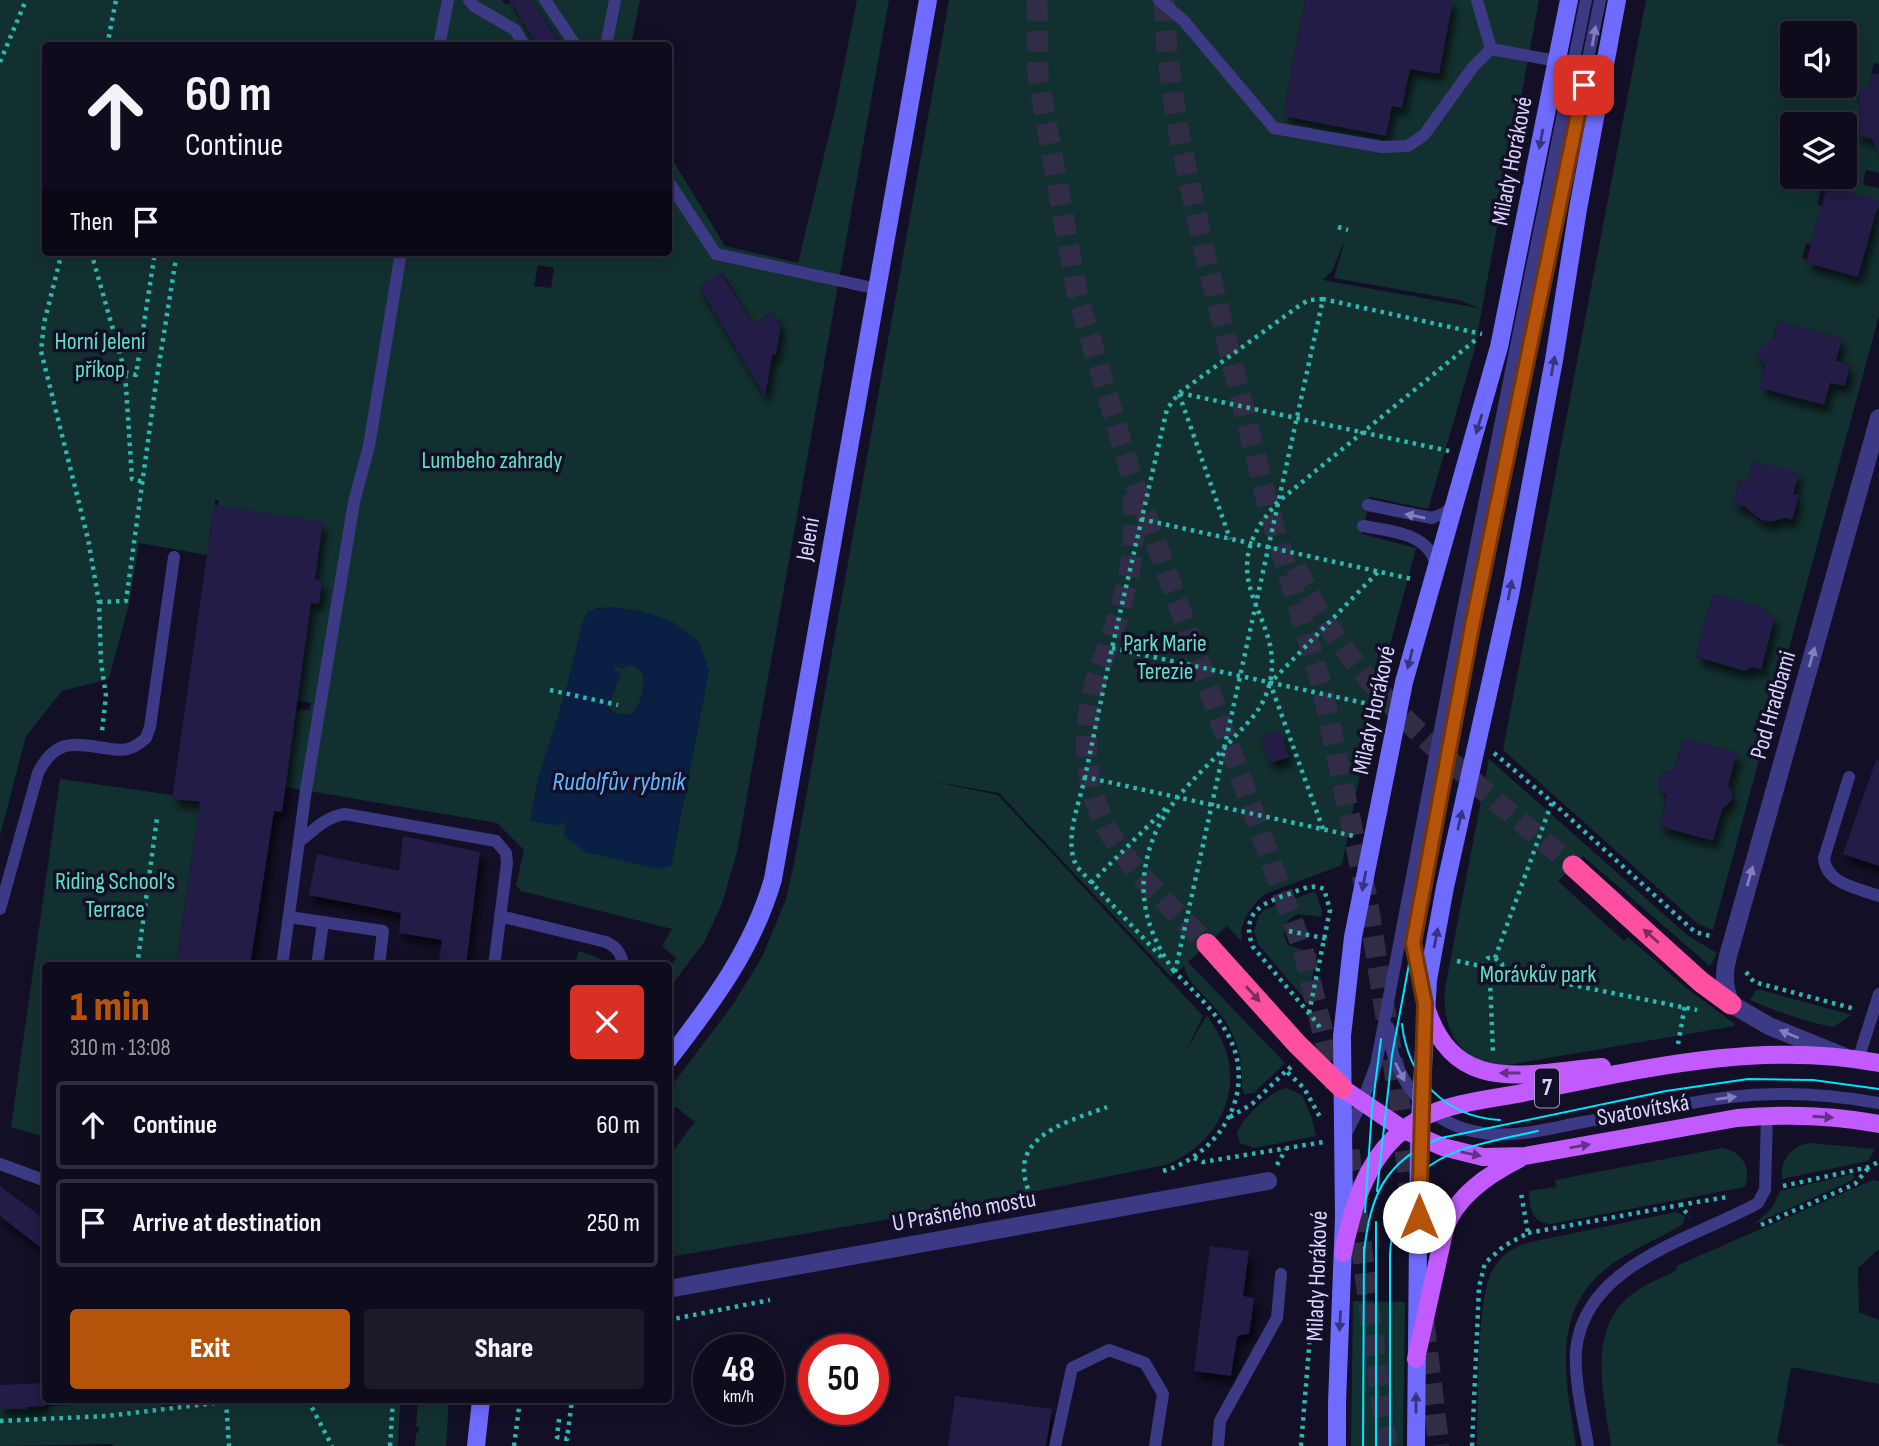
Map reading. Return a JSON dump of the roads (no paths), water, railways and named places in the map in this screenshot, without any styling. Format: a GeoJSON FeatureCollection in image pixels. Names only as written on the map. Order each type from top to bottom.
{"type":"FeatureCollection","features":[{"type":"Feature","properties":{"kind":"highway"},"geometry":{"type":"LineString","coordinates":[[1573,866],[1701,982],[1731,1004]]}},
{"type":"Feature","properties":{"kind":"highway"},"geometry":{"type":"LineString","coordinates":[[1207,944],[1297,1044],[1342,1088]]}},
{"type":"Feature","properties":{"kind":"main road","name":"Jelení"},"geometry":{"type":"LineString","coordinates":[[672,1054],[737,965],[768,895],[789,793],[928,0]]}},
{"type":"Feature","properties":{"kind":"main road","name":"Milady Horákové"},"geometry":{"type":"LineString","coordinates":[[1337,1446],[1343,1253],[1343,1024],[1353,937],[1404,682],[1499,347],[1569,0]]}},
{"type":"Feature","properties":{"kind":"main road"},"geometry":{"type":"LineString","coordinates":[[1416,1446],[1419,1120],[1425,1004],[1445,887],[1517,555],[1617,0]]}},
{"type":"Feature","properties":{"kind":"main road"},"geometry":{"type":"LineString","coordinates":[[1425,1004],[1438,1038],[1453,1056],[1487,1072],[1511,1074],[1676,1062]]}},
{"type":"Feature","properties":{"kind":"main road","name":"Svatovítská"},"geometry":{"type":"LineString","coordinates":[[1419,1120],[1474,1102],[1676,1062],[1754,1055],[1853,1059],[1879,1063]]}},
{"type":"Feature","properties":{"kind":"main road"},"geometry":{"type":"LineString","coordinates":[[1342,1088],[1362,1102],[1419,1120]]}},
{"type":"Feature","properties":{"kind":"main road","name":"Svatovítská"},"geometry":{"type":"LineString","coordinates":[[1419,1120],[1467,1154],[1496,1157],[1525,1156],[1767,1115],[1826,1117],[1879,1124]]}},
{"type":"Feature","properties":{"kind":"main road"},"geometry":{"type":"LineString","coordinates":[[1343,1253],[1350,1218],[1366,1177],[1391,1140],[1419,1120]]}},
{"type":"Feature","properties":{"kind":"main road"},"geometry":{"type":"LineString","coordinates":[[1416,1359],[1445,1228],[1452,1211],[1485,1180],[1525,1156]]}},
{"type":"Feature","properties":{"kind":"main road"},"geometry":{"type":"LineString","coordinates":[[476,1446],[481,1403]]}},
{"type":"Feature","properties":{"kind":"street","name":"Pod Hradbami"},"geometry":{"type":"LineString","coordinates":[[1731,1004],[1725,986],[1725,965],[1879,418]]}},
{"type":"Feature","properties":{"kind":"street"},"geometry":{"type":"LineString","coordinates":[[1731,1004],[1769,1026],[1853,1059]]}},
{"type":"Feature","properties":{"kind":"street","name":"U Prašného mostu"},"geometry":{"type":"LineString","coordinates":[[672,1288],[1268,1181]]}},
{"type":"Feature","properties":{"kind":"lane"},"geometry":{"type":"LineString","coordinates":[[440,42],[448,0]]}},
{"type":"Feature","properties":{"kind":"lane"},"geometry":{"type":"LineString","coordinates":[[469,0],[474,6],[515,30],[523,42]]}},
{"type":"Feature","properties":{"kind":"lane"},"geometry":{"type":"LineString","coordinates":[[545,0],[573,42]]}},
{"type":"Feature","properties":{"kind":"lane"},"geometry":{"type":"LineString","coordinates":[[607,42],[615,0]]}},
{"type":"Feature","properties":{"kind":"lane"},"geometry":{"type":"LineString","coordinates":[[1159,0],[1182,20],[1274,128],[1382,147],[1408,146],[1424,135],[1473,68],[1491,49]]}},
{"type":"Feature","properties":{"kind":"lane"},"geometry":{"type":"LineString","coordinates":[[1477,0],[1491,49]]}},
{"type":"Feature","properties":{"kind":"lane"},"geometry":{"type":"LineString","coordinates":[[1342,1141],[1362,1102],[1376,1065],[1463,609],[1586,0]]}},
{"type":"Feature","properties":{"kind":"lane"},"geometry":{"type":"LineString","coordinates":[[1425,1004],[1413,943],[1475,612],[1600,0]]}},
{"type":"Feature","properties":{"kind":"lane"},"geometry":{"type":"LineString","coordinates":[[1491,49],[1557,61]]}},
{"type":"Feature","properties":{"kind":"lane"},"geometry":{"type":"LineString","coordinates":[[672,187],[716,254],[878,289]]}},
{"type":"Feature","properties":{"kind":"lane"},"geometry":{"type":"LineString","coordinates":[[283,962],[299,842],[354,502],[369,446],[400,256]]}},
{"type":"Feature","properties":{"kind":"lane"},"geometry":{"type":"LineString","coordinates":[[1368,505],[1432,519],[1445,513],[1456,501]]}},
{"type":"Feature","properties":{"kind":"lane"},"geometry":{"type":"LineString","coordinates":[[1363,526],[1416,538],[1432,552],[1436,565]]}},
{"type":"Feature","properties":{"kind":"lane"},"geometry":{"type":"LineString","coordinates":[[0,909],[38,774],[45,760],[53,751],[66,745],[125,750],[146,738],[150,727],[174,557]]}},
{"type":"Feature","properties":{"kind":"lane"},"geometry":{"type":"LineString","coordinates":[[1849,777],[1824,858],[1825,866],[1828,874],[1835,879],[1879,896]]}},
{"type":"Feature","properties":{"kind":"lane"},"geometry":{"type":"LineString","coordinates":[[299,842],[323,821],[345,814],[496,841],[506,853],[507,863],[494,962]]}},
{"type":"Feature","properties":{"kind":"lane"},"geometry":{"type":"LineString","coordinates":[[500,916],[606,942],[618,950],[623,962]]}},
{"type":"Feature","properties":{"kind":"lane"},"geometry":{"type":"LineString","coordinates":[[289,917],[383,931],[379,962]]}},
{"type":"Feature","properties":{"kind":"lane"},"geometry":{"type":"LineString","coordinates":[[318,962],[323,922]]}},
{"type":"Feature","properties":{"kind":"lane"},"geometry":{"type":"LineString","coordinates":[[1391,982],[1388,1009],[1389,1044],[1396,1068],[1407,1086],[1419,1120],[1497,1135],[1538,1131],[1694,1102],[1753,1095],[1822,1095],[1879,1103]]}},
{"type":"Feature","properties":{"kind":"lane"},"geometry":{"type":"LineString","coordinates":[[1853,1059],[1879,994]]}},
{"type":"Feature","properties":{"kind":"lane"},"geometry":{"type":"LineString","coordinates":[[1588,1446],[1576,1359],[1580,1334],[1593,1303],[1616,1277],[1698,1231],[1761,1200],[1765,1190],[1767,1115]]}},
{"type":"Feature","properties":{"kind":"lane"},"geometry":{"type":"LineString","coordinates":[[0,1164],[42,1180]]}},
{"type":"Feature","properties":{"kind":"lane"},"geometry":{"type":"LineString","coordinates":[[1218,1446],[1220,1421],[1276,1318],[1281,1274]]}},
{"type":"Feature","properties":{"kind":"lane"},"geometry":{"type":"LineString","coordinates":[[1055,1446],[1072,1368],[1108,1350],[1145,1363],[1163,1394],[1154,1446]]}},
{"type":"Feature","properties":{"kind":"water","name":"Rudolfův rybník"},"geometry":{"type":"Polygon","coordinates":[[[609,607],[640,611],[672,621],[699,642],[709,670],[671,866],[658,869],[585,852],[564,836],[565,823],[558,822],[557,826],[530,821],[539,777],[588,611],[609,607]],[[629,665],[623,669],[615,666],[614,670],[621,673],[611,700],[607,700],[605,705],[611,711],[626,716],[638,705],[644,675],[638,666],[629,665]]]}},
{"type":"Feature","properties":{"kind":"tunnel"},"geometry":{"type":"LineString","coordinates":[[1037,0],[1038,77],[1077,293],[1129,468],[1303,950],[1336,1087]]}},
{"type":"Feature","properties":{"kind":"tunnel"},"geometry":{"type":"LineString","coordinates":[[1164,0],[1167,53],[1178,129],[1204,250],[1268,506],[1322,687],[1367,898],[1401,1112],[1413,1224]]}},
{"type":"Feature","properties":{"kind":"tunnel"},"geometry":{"type":"LineString","coordinates":[[1133,494],[1131,564],[1088,714],[1087,758],[1090,779],[1095,801],[1114,840],[1158,894],[1207,944]]}},
{"type":"Feature","properties":{"kind":"tunnel"},"geometry":{"type":"LineString","coordinates":[[1296,567],[1320,613],[1349,655],[1382,694],[1455,766],[1573,866]]}},
{"type":"Feature","properties":{"kind":"tunnel"},"geometry":{"type":"LineString","coordinates":[[1349,1150],[1387,1446]]}},
{"type":"Feature","properties":{"kind":"tunnel"},"geometry":{"type":"LineString","coordinates":[[1424,1322],[1439,1446]]}},
{"type":"Feature","properties":{"kind":"tram line"},"geometry":{"type":"LineString","coordinates":[[1377,1191],[1392,1055],[1413,943]]}},
{"type":"Feature","properties":{"kind":"tram line"},"geometry":{"type":"LineString","coordinates":[[1402,1024],[1412,1061],[1433,1091],[1446,1103],[1462,1111],[1500,1120]]}},
{"type":"Feature","properties":{"kind":"tram line"},"geometry":{"type":"LineString","coordinates":[[1365,1212],[1372,1109],[1381,1039]]}},
{"type":"Feature","properties":{"kind":"tram line"},"geometry":{"type":"LineString","coordinates":[[1364,1254],[1370,1215],[1383,1183],[1406,1157],[1441,1138],[1666,1091],[1748,1079],[1813,1080],[1879,1089]]}},
{"type":"Feature","properties":{"kind":"tram line"},"geometry":{"type":"LineString","coordinates":[[1390,1446],[1390,1255],[1395,1221],[1404,1196],[1418,1176],[1436,1162],[1481,1144],[1538,1131]]}},
{"type":"Feature","properties":{"kind":"tram line"},"geometry":{"type":"LineString","coordinates":[[1376,1222],[1376,1446]]}},
{"type":"Feature","properties":{"kind":"tram line"},"geometry":{"type":"LineString","coordinates":[[1363,1446],[1364,1247]]}},
{"type":"Feature","properties":{"kind":"park label","name":"Horní Jelení příkop"},"geometry":{"type":"Point","coordinates":[100,355]}},
{"type":"Feature","properties":{"kind":"park label","name":"Lumbeho zahrady"},"geometry":{"type":"Point","coordinates":[492,460]}},
{"type":"Feature","properties":{"kind":"park label","name":"Park Marie Terezie"},"geometry":{"type":"Point","coordinates":[1165,657]}},
{"type":"Feature","properties":{"kind":"park label","name":"Riding School’s Terrace"},"geometry":{"type":"Point","coordinates":[115,895]}},
{"type":"Feature","properties":{"kind":"park label","name":"Morávkův park"},"geometry":{"type":"Point","coordinates":[1538,974]}}]}
